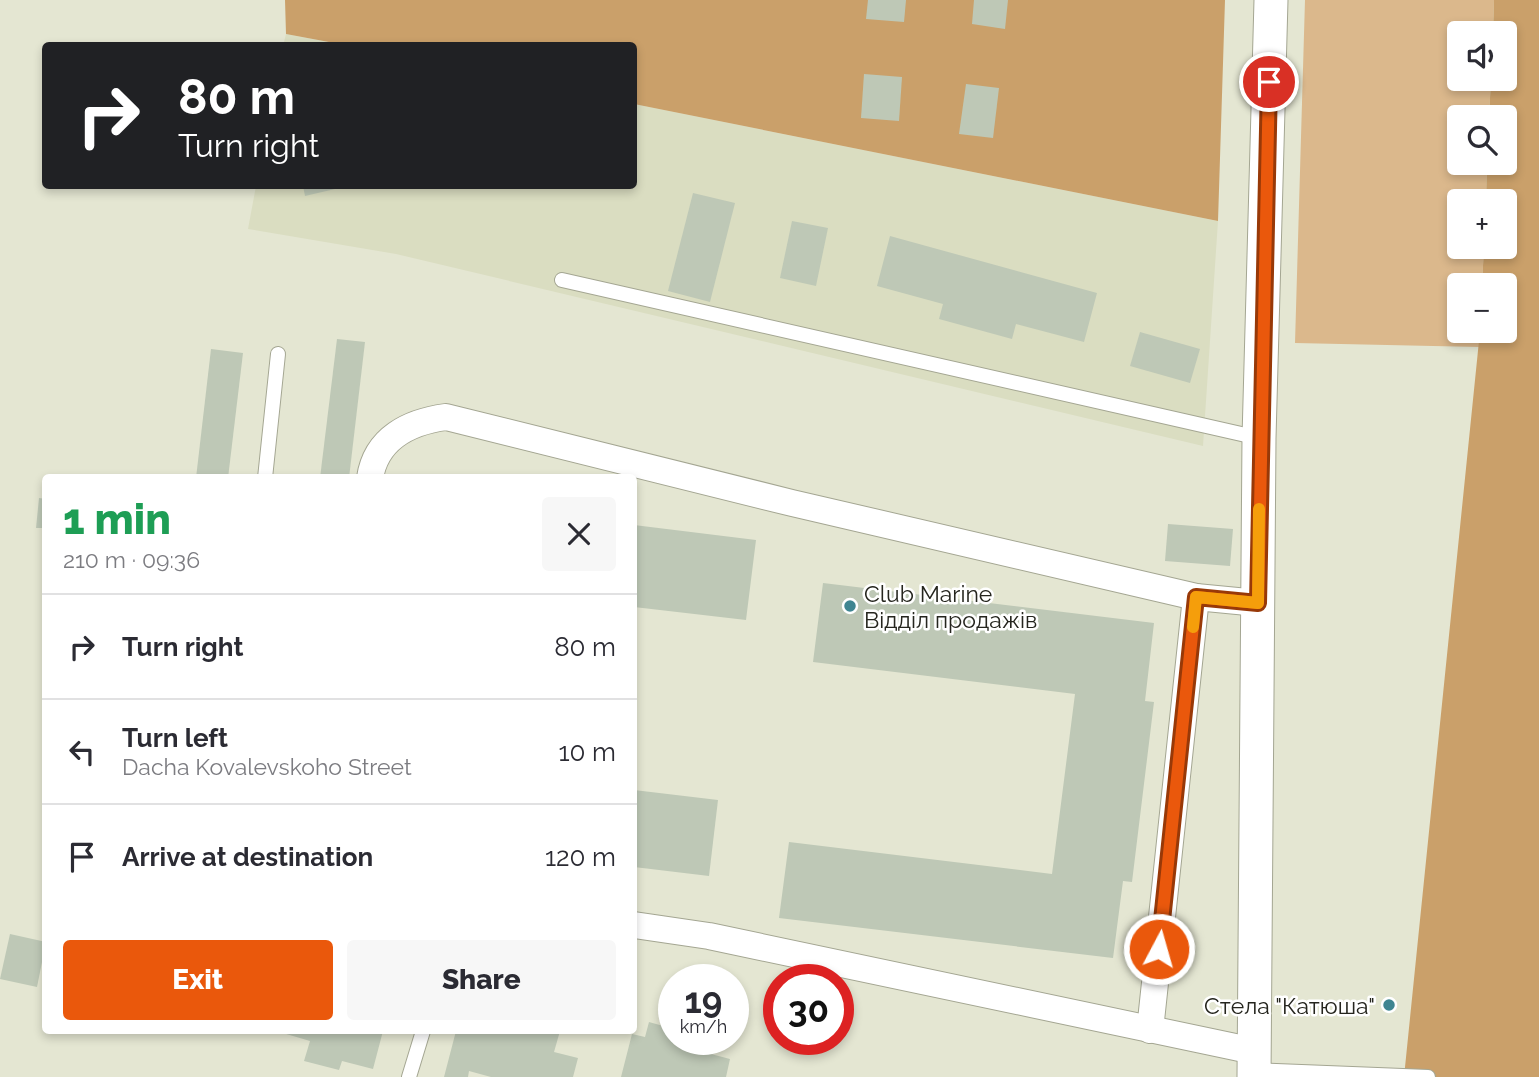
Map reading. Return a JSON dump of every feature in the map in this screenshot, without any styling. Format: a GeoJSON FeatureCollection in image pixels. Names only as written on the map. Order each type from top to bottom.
{"type":"FeatureCollection","features":[{"type":"Feature","properties":{"kind":"street"},"geometry":{"type":"LineString","coordinates":[[637,925],[709,936],[1150,1030],[1254,1066],[1259,438],[1272,0]]}},
{"type":"Feature","properties":{"kind":"street"},"geometry":{"type":"LineString","coordinates":[[371,474],[373,460],[389,439],[404,428],[446,417],[792,503],[1196,597],[1258,603]]}},
{"type":"Feature","properties":{"kind":"street"},"geometry":{"type":"LineString","coordinates":[[1150,1030],[1196,597]]}},
{"type":"Feature","properties":{"kind":"lane"},"geometry":{"type":"LineString","coordinates":[[562,280],[1259,438]]}},
{"type":"Feature","properties":{"kind":"lane"},"geometry":{"type":"LineString","coordinates":[[265,474],[278,354]]}},
{"type":"Feature","properties":{"kind":"lane"},"geometry":{"type":"LineString","coordinates":[[409,1077],[422,1034]]}},
{"type":"Feature","properties":{"kind":"lane"},"geometry":{"type":"LineString","coordinates":[[1254,1066],[1429,1077]]}},
{"type":"Feature","properties":{"kind":"shaded area"},"geometry":{"type":"Polygon","coordinates":[[[285,0],[1225,0],[1218,221],[637,105],[637,42],[329,42],[286,34],[285,0]]]}},
{"type":"Feature","properties":{"kind":"shaded area"},"geometry":{"type":"Polygon","coordinates":[[[1305,0],[1494,0],[1493,21],[1447,21],[1447,91],[1490,91],[1490,105],[1447,105],[1447,175],[1487,175],[1486,189],[1447,189],[1447,259],[1483,259],[1483,273],[1447,273],[1447,343],[1479,343],[1479,347],[1295,343],[1305,0]]]}},
{"type":"Feature","properties":{"kind":"shaded area"},"geometry":{"type":"Polygon","coordinates":[[[1494,0],[1539,0],[1539,1077],[1404,1077],[1479,343],[1517,343],[1517,273],[1483,273],[1483,259],[1517,259],[1517,189],[1486,189],[1487,175],[1517,175],[1517,105],[1490,105],[1490,91],[1517,91],[1517,21],[1493,21],[1494,0]]]}},
{"type":"Feature","properties":{"kind":"shaded area"},"geometry":{"type":"Polygon","coordinates":[[[286,34],[329,42],[284,42],[286,34]]]}},
{"type":"Feature","properties":{"kind":"shaded area"},"geometry":{"type":"Polygon","coordinates":[[[637,105],[1218,221],[1203,446],[396,254],[248,229],[255,189],[637,189],[637,105]]]}},
{"type":"Feature","properties":{"kind":"building"},"geometry":{"type":"Polygon","coordinates":[[[868,0],[906,0],[904,22],[866,19],[868,0]]]}},
{"type":"Feature","properties":{"kind":"building"},"geometry":{"type":"Polygon","coordinates":[[[974,0],[1008,0],[1005,29],[972,24],[974,0]]]}},
{"type":"Feature","properties":{"kind":"building"},"geometry":{"type":"Polygon","coordinates":[[[864,74],[902,77],[899,121],[861,118],[864,74]]]}},
{"type":"Feature","properties":{"kind":"building"},"geometry":{"type":"Polygon","coordinates":[[[966,84],[999,88],[993,138],[959,134],[966,84]]]}},
{"type":"Feature","properties":{"kind":"building"},"geometry":{"type":"Polygon","coordinates":[[[304,189],[335,189],[305,196],[304,189]]]}},
{"type":"Feature","properties":{"kind":"building"},"geometry":{"type":"Polygon","coordinates":[[[693,193],[735,203],[710,302],[668,291],[693,193]]]}},
{"type":"Feature","properties":{"kind":"building"},"geometry":{"type":"Polygon","coordinates":[[[792,221],[828,228],[816,286],[780,278],[792,221]]]}},
{"type":"Feature","properties":{"kind":"building"},"geometry":{"type":"Polygon","coordinates":[[[890,236],[1097,293],[1084,342],[1016,324],[1012,339],[939,319],[943,304],[877,286],[890,236]]]}},
{"type":"Feature","properties":{"kind":"building"},"geometry":{"type":"Polygon","coordinates":[[[1140,332],[1200,349],[1190,383],[1130,366],[1140,332]]]}},
{"type":"Feature","properties":{"kind":"building"},"geometry":{"type":"Polygon","coordinates":[[[337,339],[365,342],[349,474],[320,474],[337,339]]]}},
{"type":"Feature","properties":{"kind":"building"},"geometry":{"type":"Polygon","coordinates":[[[211,349],[243,353],[228,474],[196,474],[211,349]]]}},
{"type":"Feature","properties":{"kind":"building"},"geometry":{"type":"Polygon","coordinates":[[[39,498],[42,498],[42,528],[36,528],[39,498]]]}},
{"type":"Feature","properties":{"kind":"building"},"geometry":{"type":"Polygon","coordinates":[[[1168,524],[1233,529],[1230,566],[1165,561],[1168,524]]]}},
{"type":"Feature","properties":{"kind":"building"},"geometry":{"type":"Polygon","coordinates":[[[637,525],[756,540],[746,620],[637,607],[637,525]]]}},
{"type":"Feature","properties":{"kind":"building"},"geometry":{"type":"Polygon","coordinates":[[[823,583],[1154,623],[1145,701],[1154,702],[1132,882],[1123,881],[1113,958],[779,918],[789,842],[1052,874],[1075,694],[813,662],[823,583]]]}},
{"type":"Feature","properties":{"kind":"building"},"geometry":{"type":"Polygon","coordinates":[[[637,790],[718,800],[709,876],[637,867],[637,790]]]}},
{"type":"Feature","properties":{"kind":"building"},"geometry":{"type":"Polygon","coordinates":[[[10,934],[42,941],[42,962],[37,987],[0,979],[10,934]]]}},
{"type":"Feature","properties":{"kind":"building"},"geometry":{"type":"Polygon","coordinates":[[[649,1022],[658,1025],[658,1055],[715,1055],[730,1059],[726,1077],[621,1077],[632,1034],[645,1037],[649,1022]]]}},
{"type":"Feature","properties":{"kind":"building"},"geometry":{"type":"Polygon","coordinates":[[[286,1034],[382,1034],[373,1069],[342,1061],[339,1070],[304,1061],[310,1041],[286,1034]]]}},
{"type":"Feature","properties":{"kind":"building"},"geometry":{"type":"Polygon","coordinates":[[[455,1034],[559,1034],[554,1052],[578,1058],[573,1077],[491,1077],[469,1071],[468,1077],[444,1077],[455,1034]]]}},
{"type":"Feature","properties":{"kind":"slow traffic"},"geometry":{"type":"LineString","coordinates":[[1193,627],[1196,597],[1258,603],[1259,509]]}},
{"type":"Feature","properties":{"kind":"place","name":"Club Marine Відділ продажів"},"geometry":{"type":"Point","coordinates":[850,606]}},
{"type":"Feature","properties":{"kind":"place","name":"Стела \"Катюша\""},"geometry":{"type":"Point","coordinates":[1389,1005]}},
{"type":"Feature","properties":{"kind":"route"},"geometry":{"type":"LineString","coordinates":[[1159,949],[1196,597],[1258,603],[1259,438],[1269,82]]}}]}
